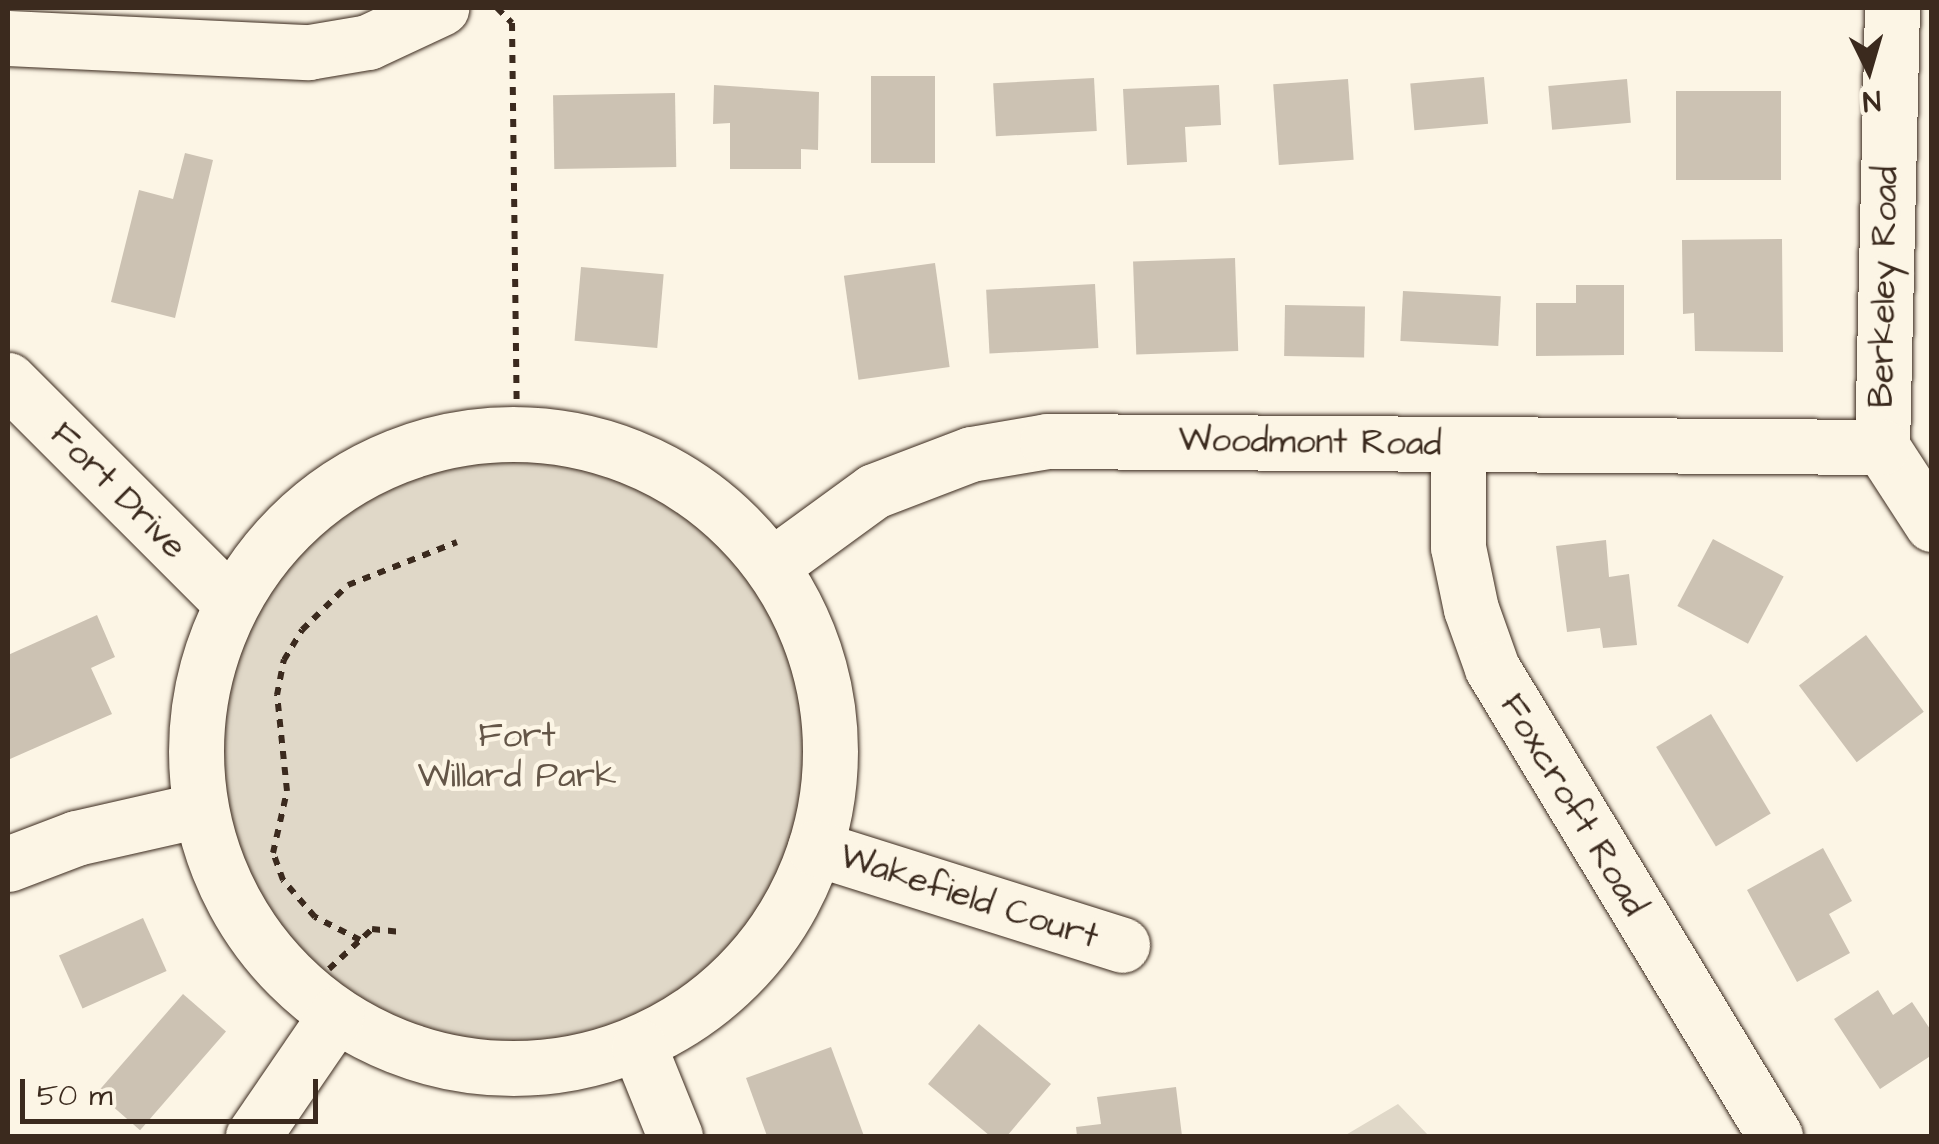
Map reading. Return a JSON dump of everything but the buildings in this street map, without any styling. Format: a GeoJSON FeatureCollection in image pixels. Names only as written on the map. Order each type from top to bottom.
{"type":"FeatureCollection","features":[{"type":"Feature","properties":{"kind":"street"},"geometry":{"type":"LineString","coordinates":[[8,38],[308,52],[368,42],[442,8]]}},
{"type":"Feature","properties":{"kind":"street","name":"Berkeley Road"},"geometry":{"type":"LineString","coordinates":[[1882,447],[1892,8]]}},
{"type":"Feature","properties":{"kind":"street","name":"Fort Drive"},"geometry":{"type":"LineString","coordinates":[[8,380],[230,601]]}},
{"type":"Feature","properties":{"kind":"street"},"geometry":{"type":"LineString","coordinates":[[518,430],[616,452],[655,468],[708,501],[770,566],[812,640],[826,697],[830,773],[815,848],[781,919],[752,959],[712,998],[639,1047],[566,1064],[484,1067],[409,1050],[320,1005],[230,894],[199,810],[202,688],[230,601],[273,542],[345,481],[415,449],[518,430]]}},
{"type":"Feature","properties":{"kind":"street","name":"Woodmont Road"},"geometry":{"type":"LineString","coordinates":[[770,566],[874,491],[972,454],[1094,439],[1882,447]]}},
{"type":"Feature","properties":{"kind":"street","name":"Foxcroft Road"},"geometry":{"type":"LineString","coordinates":[[1458,444],[1458,547],[1471,610],[1492,668],[1776,1136]]}},
{"type":"Feature","properties":{"kind":"street"},"geometry":{"type":"LineString","coordinates":[[1882,447],[1932,524]]}},
{"type":"Feature","properties":{"kind":"street"},"geometry":{"type":"LineString","coordinates":[[8,864],[76,838],[199,810]]}},
{"type":"Feature","properties":{"kind":"street","name":"Wakefield Court"},"geometry":{"type":"LineString","coordinates":[[815,848],[1122,946]]}},
{"type":"Feature","properties":{"kind":"street"},"geometry":{"type":"LineString","coordinates":[[253,1136],[320,1005]]}},
{"type":"Feature","properties":{"kind":"street"},"geometry":{"type":"LineString","coordinates":[[639,1047],[676,1136]]}},
{"type":"Feature","properties":{"kind":"path"},"geometry":{"type":"LineString","coordinates":[[497,8],[512,23],[518,430]]}},
{"type":"Feature","properties":{"kind":"path"},"geometry":{"type":"LineString","coordinates":[[360,940],[315,917],[283,880],[273,853],[287,791],[277,695],[284,660],[302,630],[348,585],[457,542]]}},
{"type":"Feature","properties":{"kind":"path"},"geometry":{"type":"LineString","coordinates":[[320,1005],[360,940],[372,929],[401,932]]}},
{"type":"Feature","properties":{"kind":"green space","name":"Fort Willard Park"},"geometry":{"type":"Polygon","coordinates":[[[515,462],[572,467],[627,484],[678,511],[722,548],[759,592],[786,643],[803,698],[808,755],[803,812],[786,867],[759,918],[722,962],[678,999],[627,1026],[572,1043],[515,1048],[458,1043],[403,1026],[352,999],[308,962],[271,918],[244,867],[227,812],[222,755],[227,698],[244,643],[271,592],[308,548],[352,511],[403,484],[458,467],[515,462]]]}},
{"type":"Feature","properties":{"kind":"green space"},"geometry":{"type":"Polygon","coordinates":[[[1398,1104],[1429,1136],[1344,1136],[1398,1104]]]}}]}
